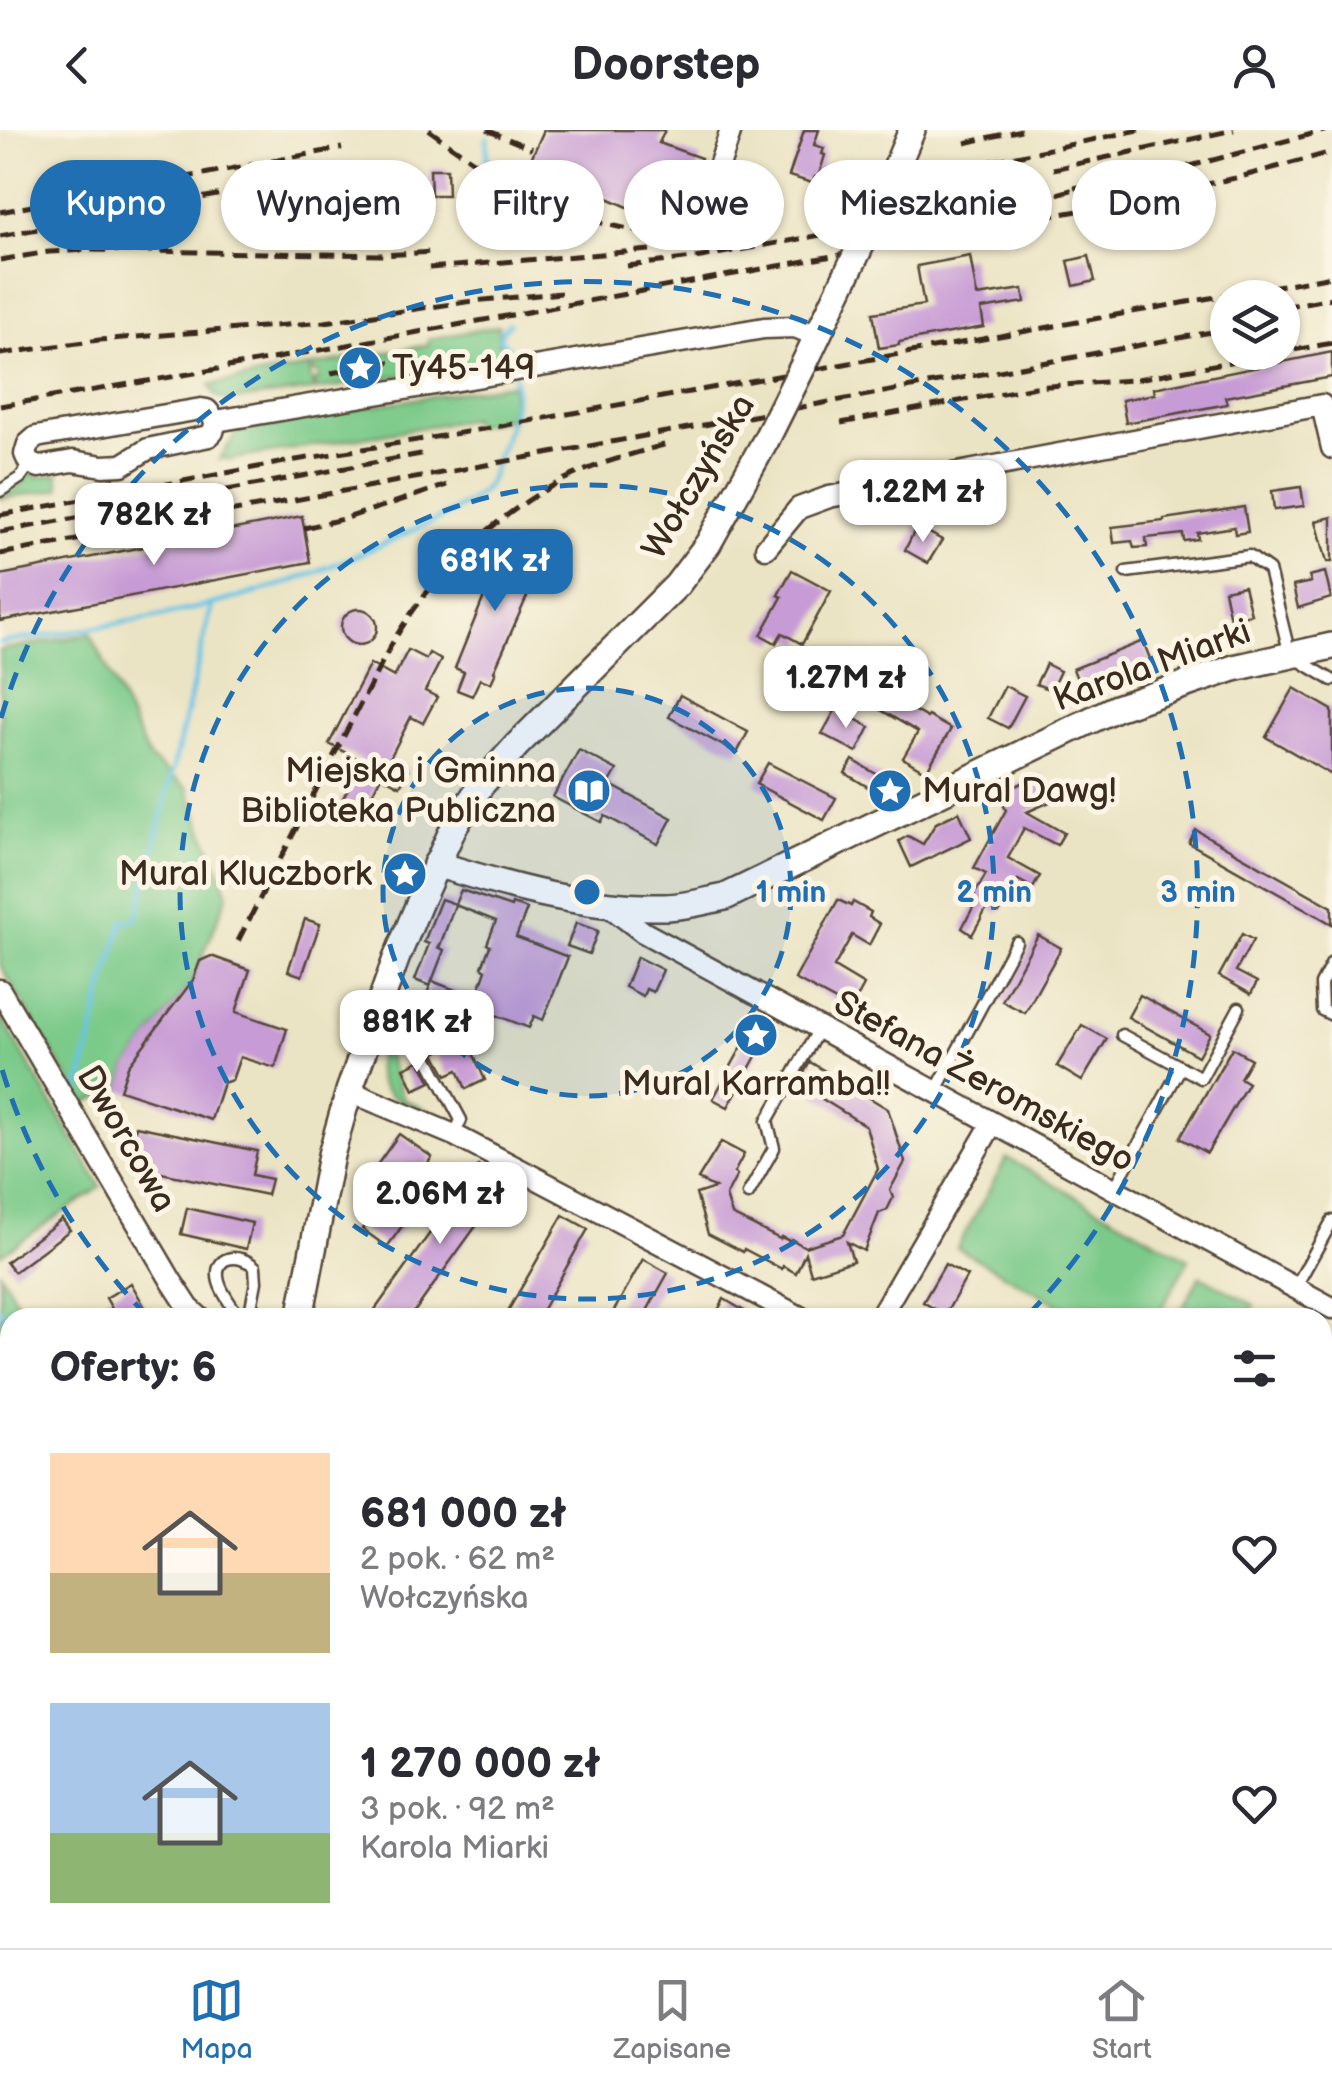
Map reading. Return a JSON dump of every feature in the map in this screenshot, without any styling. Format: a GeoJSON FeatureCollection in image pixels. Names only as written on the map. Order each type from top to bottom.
{"type":"FeatureCollection","features":[{"type":"Feature","properties":{"kind":"street"},"geometry":{"type":"LineString","coordinates":[[721,160],[731,130]]}},
{"type":"Feature","properties":{"kind":"street","name":"Wołczyńska"},"geometry":{"type":"LineString","coordinates":[[302,1308],[331,1154],[349,1090],[396,959],[454,827],[481,786],[575,685],[677,585],[716,530],[817,336],[912,130]]}},
{"type":"Feature","properties":{"kind":"street"},"geometry":{"type":"LineString","coordinates":[[216,421],[764,328],[795,328],[817,336]]}},
{"type":"Feature","properties":{"kind":"street"},"geometry":{"type":"LineString","coordinates":[[766,548],[799,508],[828,497],[1322,405],[1332,448]]}},
{"type":"Feature","properties":{"kind":"street"},"geometry":{"type":"LineString","coordinates":[[201,409],[208,410],[216,421],[209,436],[148,449],[122,464],[103,466],[73,461],[39,466],[30,463],[24,454],[36,438],[201,409]]}},
{"type":"Feature","properties":{"kind":"street","name":"Karola Miarki"},"geometry":{"type":"LineString","coordinates":[[436,864],[513,886],[610,906],[668,908],[724,897],[1116,708],[1234,668],[1332,646]]}},
{"type":"Feature","properties":{"kind":"street","name":"Stefana Żeromskiego"},"geometry":{"type":"LineString","coordinates":[[610,906],[643,932],[1332,1308]]}},
{"type":"Feature","properties":{"kind":"street","name":"Dworcowa"},"geometry":{"type":"LineString","coordinates":[[0,990],[189,1308]]}},
{"type":"Feature","properties":{"kind":"street"},"geometry":{"type":"LineString","coordinates":[[349,1090],[454,1135],[783,1308]]}},
{"type":"Feature","properties":{"kind":"street"},"geometry":{"type":"LineString","coordinates":[[884,1308],[992,1124]]}},
{"type":"Feature","properties":{"kind":"lane"},"geometry":{"type":"LineString","coordinates":[[0,491],[20,478],[30,463]]}},
{"type":"Feature","properties":{"kind":"lane"},"geometry":{"type":"LineString","coordinates":[[1126,572],[1249,556],[1269,570],[1290,655],[1332,680]]}},
{"type":"Feature","properties":{"kind":"lane"},"geometry":{"type":"LineString","coordinates":[[934,1093],[1016,942]]}},
{"type":"Feature","properties":{"kind":"lane"},"geometry":{"type":"LineString","coordinates":[[1332,963],[1321,984],[1322,1010],[1332,1015]]}},
{"type":"Feature","properties":{"kind":"lane"},"geometry":{"type":"LineString","coordinates":[[1122,1035],[1201,1078],[1239,1008]]}},
{"type":"Feature","properties":{"kind":"lane"},"geometry":{"type":"LineString","coordinates":[[377,1010],[410,1025],[461,1120],[454,1135]]}},
{"type":"Feature","properties":{"kind":"lane"},"geometry":{"type":"LineString","coordinates":[[748,1194],[774,1148],[767,1122],[818,1029]]}},
{"type":"Feature","properties":{"kind":"lane"},"geometry":{"type":"LineString","coordinates":[[1114,1190],[1181,1067]]}},
{"type":"Feature","properties":{"kind":"lane"},"geometry":{"type":"LineString","coordinates":[[1295,1288],[1332,1221]]}},
{"type":"Feature","properties":{"kind":"lane"},"geometry":{"type":"LineString","coordinates":[[234,1308],[219,1280],[221,1266],[234,1257],[255,1267],[251,1308]]}},
{"type":"Feature","properties":{"kind":"green space"},"geometry":{"type":"Polygon","coordinates":[[[499,326],[498,342],[508,357],[316,390],[318,372],[313,372],[312,366],[428,345],[428,339],[499,326]]]}},
{"type":"Feature","properties":{"kind":"green space"},"geometry":{"type":"Polygon","coordinates":[[[309,367],[313,390],[228,401],[216,396],[210,385],[309,367]]]}},
{"type":"Feature","properties":{"kind":"green space"},"geometry":{"type":"Polygon","coordinates":[[[512,384],[509,418],[474,426],[472,419],[219,460],[237,432],[512,384]]]}},
{"type":"Feature","properties":{"kind":"green space"},"geometry":{"type":"Polygon","coordinates":[[[29,473],[36,477],[58,474],[60,489],[0,499],[21,485],[29,473]]]}},
{"type":"Feature","properties":{"kind":"green space"},"geometry":{"type":"Polygon","coordinates":[[[91,634],[149,758],[187,788],[228,894],[193,980],[128,1066],[120,1090],[83,1103],[0,965],[0,650],[91,634]]]}},
{"type":"Feature","properties":{"kind":"green space"},"geometry":{"type":"Polygon","coordinates":[[[0,1015],[101,1187],[0,1255],[0,1015]]]}},
{"type":"Feature","properties":{"kind":"green space"},"geometry":{"type":"Polygon","coordinates":[[[398,1030],[409,1039],[385,1048],[403,1099],[449,1121],[452,1115],[449,1123],[406,1105],[380,1083],[380,1053],[388,1034],[398,1030]]]}},
{"type":"Feature","properties":{"kind":"green space"},"geometry":{"type":"Polygon","coordinates":[[[1007,1158],[1189,1259],[1162,1308],[1065,1308],[957,1248],[1007,1158]]]}},
{"type":"Feature","properties":{"kind":"green space"},"geometry":{"type":"Polygon","coordinates":[[[0,1272],[21,1308],[0,1308],[0,1272]]]}},
{"type":"Feature","properties":{"kind":"green space"},"geometry":{"type":"Polygon","coordinates":[[[1200,1276],[1254,1305],[1252,1308],[1183,1308],[1200,1276]]]}},
{"type":"Feature","properties":{"kind":"building"},"geometry":{"type":"Polygon","coordinates":[[[544,130],[665,130],[659,143],[701,158],[624,160],[624,205],[604,196],[604,160],[530,160],[544,130]]]}},
{"type":"Feature","properties":{"kind":"building"},"geometry":{"type":"Polygon","coordinates":[[[804,130],[819,130],[814,145],[824,148],[823,160],[804,160],[804,181],[789,176],[804,130]]]}},
{"type":"Feature","properties":{"kind":"building"},"geometry":{"type":"Polygon","coordinates":[[[436,169],[447,169],[448,195],[436,195],[436,169]]]}},
{"type":"Feature","properties":{"kind":"building"},"geometry":{"type":"Polygon","coordinates":[[[970,256],[977,296],[1023,289],[1025,302],[981,309],[984,327],[879,348],[873,313],[924,305],[917,266],[970,256]]]}},
{"type":"Feature","properties":{"kind":"building"},"geometry":{"type":"Polygon","coordinates":[[[1089,256],[1095,281],[1074,286],[1068,261],[1089,256]]]}},
{"type":"Feature","properties":{"kind":"building"},"geometry":{"type":"Polygon","coordinates":[[[1332,352],[1332,377],[1225,397],[1227,404],[1126,423],[1122,400],[1155,394],[1154,388],[1243,370],[1300,370],[1300,358],[1332,352]]]}},
{"type":"Feature","properties":{"kind":"building"},"geometry":{"type":"Polygon","coordinates":[[[1301,487],[1304,506],[1274,510],[1272,491],[1301,487]]]}},
{"type":"Feature","properties":{"kind":"building"},"geometry":{"type":"Polygon","coordinates":[[[1244,507],[1248,532],[1235,534],[1234,527],[1197,533],[1198,539],[1184,541],[1183,534],[1146,538],[1147,547],[1134,548],[1132,541],[1114,543],[1112,527],[1244,507]]]}},
{"type":"Feature","properties":{"kind":"building"},"geometry":{"type":"Polygon","coordinates":[[[302,516],[310,562],[0,621],[0,575],[302,516]]]}},
{"type":"Feature","properties":{"kind":"building"},"geometry":{"type":"Polygon","coordinates":[[[1332,517],[1332,562],[1327,562],[1316,521],[1332,517]]]}},
{"type":"Feature","properties":{"kind":"building"},"geometry":{"type":"Polygon","coordinates":[[[917,526],[942,540],[928,563],[905,550],[917,526]]]}},
{"type":"Feature","properties":{"kind":"building"},"geometry":{"type":"Polygon","coordinates":[[[486,541],[541,565],[491,683],[480,679],[472,696],[457,690],[464,672],[455,668],[494,572],[476,564],[486,541]]]}},
{"type":"Feature","properties":{"kind":"building"},"geometry":{"type":"Polygon","coordinates":[[[792,570],[831,591],[802,644],[782,633],[776,643],[761,635],[792,570]]]}},
{"type":"Feature","properties":{"kind":"building"},"geometry":{"type":"Polygon","coordinates":[[[1325,572],[1331,598],[1298,608],[1293,586],[1311,582],[1309,576],[1325,572]]]}},
{"type":"Feature","properties":{"kind":"building"},"geometry":{"type":"Polygon","coordinates":[[[1244,586],[1251,614],[1230,619],[1224,590],[1244,586]]]}},
{"type":"Feature","properties":{"kind":"building"},"geometry":{"type":"Polygon","coordinates":[[[359,609],[372,614],[377,627],[372,640],[359,645],[346,640],[341,627],[346,614],[359,609]]]}},
{"type":"Feature","properties":{"kind":"building"},"geometry":{"type":"Polygon","coordinates":[[[1143,641],[1153,666],[1083,694],[1073,669],[1143,641]]]}},
{"type":"Feature","properties":{"kind":"building"},"geometry":{"type":"Polygon","coordinates":[[[408,650],[426,659],[429,653],[441,660],[425,691],[437,697],[423,723],[411,717],[389,760],[408,770],[400,786],[381,776],[361,815],[340,804],[362,761],[329,744],[370,664],[394,677],[408,650]]]}},
{"type":"Feature","properties":{"kind":"building"},"geometry":{"type":"Polygon","coordinates":[[[1046,664],[1060,671],[1051,690],[1036,684],[1046,664]]]}},
{"type":"Feature","properties":{"kind":"building"},"geometry":{"type":"Polygon","coordinates":[[[1005,686],[1025,696],[1008,728],[988,718],[1005,686]]]}},
{"type":"Feature","properties":{"kind":"building"},"geometry":{"type":"Polygon","coordinates":[[[1294,688],[1332,710],[1332,775],[1266,737],[1294,688]]]}},
{"type":"Feature","properties":{"kind":"building"},"geometry":{"type":"Polygon","coordinates":[[[882,692],[951,729],[926,772],[903,758],[918,732],[874,706],[882,692]]]}},
{"type":"Feature","properties":{"kind":"building"},"geometry":{"type":"Polygon","coordinates":[[[680,695],[748,732],[737,753],[669,717],[680,695]]]}},
{"type":"Feature","properties":{"kind":"building"},"geometry":{"type":"Polygon","coordinates":[[[836,709],[870,727],[857,752],[822,734],[836,709]]]}},
{"type":"Feature","properties":{"kind":"building","name":"Miejska i Gminna Biblioteka Publiczna"},"geometry":{"type":"Polygon","coordinates":[[[579,750],[617,770],[609,784],[672,818],[658,844],[605,816],[601,822],[553,797],[579,750]]]}},
{"type":"Feature","properties":{"kind":"building"},"geometry":{"type":"Polygon","coordinates":[[[853,760],[894,785],[886,798],[845,773],[853,760]]]}},
{"type":"Feature","properties":{"kind":"building"},"geometry":{"type":"Polygon","coordinates":[[[768,763],[836,798],[824,820],[756,784],[768,763]]]}},
{"type":"Feature","properties":{"kind":"building"},"geometry":{"type":"Polygon","coordinates":[[[1042,774],[1054,800],[1027,812],[1064,833],[1057,845],[1024,828],[1008,858],[1040,876],[1033,888],[1018,880],[999,913],[988,906],[972,935],[962,928],[986,874],[974,868],[1006,810],[998,794],[1042,774]]]}},
{"type":"Feature","properties":{"kind":"building"},"geometry":{"type":"Polygon","coordinates":[[[959,812],[971,838],[911,867],[899,841],[908,836],[923,844],[936,823],[959,812]]]}},
{"type":"Feature","properties":{"kind":"building"},"geometry":{"type":"Polygon","coordinates":[[[1196,830],[1332,907],[1332,924],[1189,843],[1196,830]]]}},
{"type":"Feature","properties":{"kind":"building"},"geometry":{"type":"Polygon","coordinates":[[[461,890],[527,909],[516,937],[568,957],[543,1020],[534,1016],[529,1028],[473,1006],[486,970],[482,967],[496,921],[455,905],[439,948],[444,950],[430,986],[415,980],[429,944],[424,942],[441,899],[455,904],[461,890]]]}},
{"type":"Feature","properties":{"kind":"building"},"geometry":{"type":"Polygon","coordinates":[[[838,900],[851,906],[853,902],[871,912],[869,917],[880,924],[869,945],[852,935],[834,967],[864,985],[851,1009],[795,979],[838,900]]]}},
{"type":"Feature","properties":{"kind":"building"},"geometry":{"type":"Polygon","coordinates":[[[305,919],[320,924],[302,976],[288,971],[305,919]]]}},
{"type":"Feature","properties":{"kind":"building"},"geometry":{"type":"Polygon","coordinates":[[[576,923],[598,931],[589,954],[567,946],[576,923]]]}},
{"type":"Feature","properties":{"kind":"building"},"geometry":{"type":"Polygon","coordinates":[[[1242,934],[1253,940],[1236,971],[1257,982],[1251,994],[1219,976],[1242,934]]]}},
{"type":"Feature","properties":{"kind":"building"},"geometry":{"type":"Polygon","coordinates":[[[1038,935],[1061,948],[1025,1013],[1002,1001],[1038,935]]]}},
{"type":"Feature","properties":{"kind":"building"},"geometry":{"type":"Polygon","coordinates":[[[211,956],[250,970],[236,1012],[287,1029],[275,1068],[240,1057],[232,1080],[223,1083],[211,1120],[120,1090],[128,1066],[193,980],[200,961],[211,956]]]}},
{"type":"Feature","properties":{"kind":"building"},"geometry":{"type":"Polygon","coordinates":[[[637,957],[663,970],[653,992],[646,989],[643,996],[625,987],[637,957]]]}},
{"type":"Feature","properties":{"kind":"building"},"geometry":{"type":"Polygon","coordinates":[[[432,981],[476,998],[470,1013],[441,1001],[439,1007],[424,1001],[432,981]]]}},
{"type":"Feature","properties":{"kind":"building"},"geometry":{"type":"Polygon","coordinates":[[[1140,995],[1210,1034],[1198,1056],[1128,1017],[1140,995]]]}},
{"type":"Feature","properties":{"kind":"building"},"geometry":{"type":"Polygon","coordinates":[[[1082,1025],[1107,1039],[1082,1081],[1057,1066],[1082,1025]]]}},
{"type":"Feature","properties":{"kind":"building"},"geometry":{"type":"Polygon","coordinates":[[[750,1032],[765,1040],[728,1107],[713,1099],[750,1032]]]}},
{"type":"Feature","properties":{"kind":"building"},"geometry":{"type":"Polygon","coordinates":[[[466,1037],[485,1080],[466,1089],[458,1070],[447,1075],[435,1053],[466,1037]]]}},
{"type":"Feature","properties":{"kind":"building"},"geometry":{"type":"Polygon","coordinates":[[[1232,1048],[1251,1059],[1240,1078],[1248,1083],[1207,1153],[1180,1138],[1232,1048]]]}},
{"type":"Feature","properties":{"kind":"building"},"geometry":{"type":"Polygon","coordinates":[[[419,1061],[431,1082],[414,1090],[404,1068],[419,1061]]]}},
{"type":"Feature","properties":{"kind":"building"},"geometry":{"type":"Polygon","coordinates":[[[810,1062],[888,1109],[905,1162],[890,1190],[893,1198],[887,1210],[879,1213],[864,1251],[847,1242],[853,1261],[811,1274],[805,1253],[796,1273],[708,1234],[696,1194],[715,1188],[698,1179],[721,1142],[744,1154],[726,1196],[732,1215],[805,1247],[843,1235],[878,1169],[866,1126],[798,1084],[810,1062]]]}},
{"type":"Feature","properties":{"kind":"building"},"geometry":{"type":"Polygon","coordinates":[[[136,1126],[257,1151],[252,1175],[271,1179],[267,1195],[147,1170],[149,1159],[142,1157],[143,1152],[131,1150],[136,1126]]]}},
{"type":"Feature","properties":{"kind":"building"},"geometry":{"type":"Polygon","coordinates":[[[399,1134],[432,1157],[394,1214],[405,1222],[387,1247],[362,1229],[380,1204],[372,1198],[389,1174],[377,1165],[399,1134]]]}},
{"type":"Feature","properties":{"kind":"building"},"geometry":{"type":"Polygon","coordinates":[[[478,1166],[505,1186],[417,1308],[376,1308],[478,1166]]]}},
{"type":"Feature","properties":{"kind":"building"},"geometry":{"type":"Polygon","coordinates":[[[187,1208],[252,1223],[246,1249],[181,1234],[187,1208]]]}},
{"type":"Feature","properties":{"kind":"building"},"geometry":{"type":"Polygon","coordinates":[[[563,1215],[588,1229],[544,1308],[510,1308],[563,1215]]]}},
{"type":"Feature","properties":{"kind":"building"},"geometry":{"type":"Polygon","coordinates":[[[62,1219],[70,1230],[14,1272],[6,1262],[62,1219]]]}},
{"type":"Feature","properties":{"kind":"building"},"geometry":{"type":"Polygon","coordinates":[[[643,1259],[668,1273],[649,1308],[616,1308],[643,1259]]]}},
{"type":"Feature","properties":{"kind":"building"},"geometry":{"type":"Polygon","coordinates":[[[945,1264],[967,1276],[949,1308],[933,1308],[923,1302],[945,1264]]]}},
{"type":"Feature","properties":{"kind":"building"},"geometry":{"type":"Polygon","coordinates":[[[131,1283],[145,1308],[112,1308],[106,1298],[131,1283]]]}},
{"type":"Feature","properties":{"kind":"building"},"geometry":{"type":"Polygon","coordinates":[[[724,1299],[739,1308],[719,1308],[724,1299]]]}},
{"type":"Feature","properties":{"kind":"waterway"},"geometry":{"type":"LineString","coordinates":[[487,138],[487,160]]}},
{"type":"Feature","properties":{"kind":"waterway"},"geometry":{"type":"LineString","coordinates":[[509,324],[500,339],[509,349],[512,365]]}},
{"type":"Feature","properties":{"kind":"waterway"},"geometry":{"type":"LineString","coordinates":[[0,643],[143,619],[249,595],[328,567],[448,514],[471,500],[490,480],[513,410],[514,375]]}},
{"type":"Feature","properties":{"kind":"waterway"},"geometry":{"type":"LineString","coordinates":[[79,1090],[123,921],[136,920],[139,912],[212,605]]}},
{"type":"Feature","properties":{"kind":"railway"},"geometry":{"type":"LineString","coordinates":[[429,130],[498,177],[542,201],[624,228]]}},
{"type":"Feature","properties":{"kind":"railway"},"geometry":{"type":"LineString","coordinates":[[487,130],[532,149]]}},
{"type":"Feature","properties":{"kind":"railway"},"geometry":{"type":"LineString","coordinates":[[965,143],[1021,130]]}},
{"type":"Feature","properties":{"kind":"railway"},"geometry":{"type":"LineString","coordinates":[[997,160],[1139,130]]}},
{"type":"Feature","properties":{"kind":"railway"},"geometry":{"type":"LineString","coordinates":[[1053,169],[1234,130]]}},
{"type":"Feature","properties":{"kind":"railway"},"geometry":{"type":"LineString","coordinates":[[1213,160],[1327,130]]}},
{"type":"Feature","properties":{"kind":"railway"},"geometry":{"type":"LineString","coordinates":[[0,212],[342,148]]}},
{"type":"Feature","properties":{"kind":"railway"},"geometry":{"type":"LineString","coordinates":[[0,406],[1094,208],[1240,177],[1332,152]]}},
{"type":"Feature","properties":{"kind":"railway"},"geometry":{"type":"LineString","coordinates":[[1052,195],[1072,190]]}},
{"type":"Feature","properties":{"kind":"railway"},"geometry":{"type":"LineString","coordinates":[[0,236],[221,194]]}},
{"type":"Feature","properties":{"kind":"railway"},"geometry":{"type":"LineString","coordinates":[[627,266],[804,238]]}},
{"type":"Feature","properties":{"kind":"railway"},"geometry":{"type":"LineString","coordinates":[[0,260],[87,250],[383,255],[432,252]]}},
{"type":"Feature","properties":{"kind":"railway"},"geometry":{"type":"LineString","coordinates":[[429,268],[650,250]]}},
{"type":"Feature","properties":{"kind":"railway"},"geometry":{"type":"LineString","coordinates":[[0,515],[1332,276]]}},
{"type":"Feature","properties":{"kind":"railway"},"geometry":{"type":"LineString","coordinates":[[0,354],[99,340],[325,322],[561,293]]}},
{"type":"Feature","properties":{"kind":"railway"},"geometry":{"type":"LineString","coordinates":[[1300,304],[1332,298]]}},
{"type":"Feature","properties":{"kind":"railway"},"geometry":{"type":"LineString","coordinates":[[0,554],[1210,332]]}},
{"type":"Feature","properties":{"kind":"railway"},"geometry":{"type":"LineString","coordinates":[[841,423],[1035,387],[1132,380],[1332,343]]}},
{"type":"Feature","properties":{"kind":"railway"},"geometry":{"type":"LineString","coordinates":[[331,373],[390,362]]}},
{"type":"Feature","properties":{"kind":"railway"},"geometry":{"type":"LineString","coordinates":[[238,941],[390,647],[444,572],[489,530],[538,494],[590,468],[667,444]]}},
{"type":"Feature","properties":{"kind":"railway"},"geometry":{"type":"LineString","coordinates":[[0,532],[421,454]]}},
{"type":"Feature","properties":{"kind":"railway"},"geometry":{"type":"LineString","coordinates":[[304,528],[447,485]]}},
{"type":"Feature","properties":{"kind":"place","name":"Ty45-149"},"geometry":{"type":"Point","coordinates":[360,368]}},
{"type":"Feature","properties":{"kind":"place","name":"Miejska i Gminna Biblioteka Publiczna"},"geometry":{"type":"Point","coordinates":[589,791]}},
{"type":"Feature","properties":{"kind":"place","name":"Mural Dawg!"},"geometry":{"type":"Point","coordinates":[890,791]}},
{"type":"Feature","properties":{"kind":"place","name":"Mural Kluczbork"},"geometry":{"type":"Point","coordinates":[405,874]}},
{"type":"Feature","properties":{"kind":"place","name":"Mural Karramba!!"},"geometry":{"type":"Point","coordinates":[756,1035]}}]}
